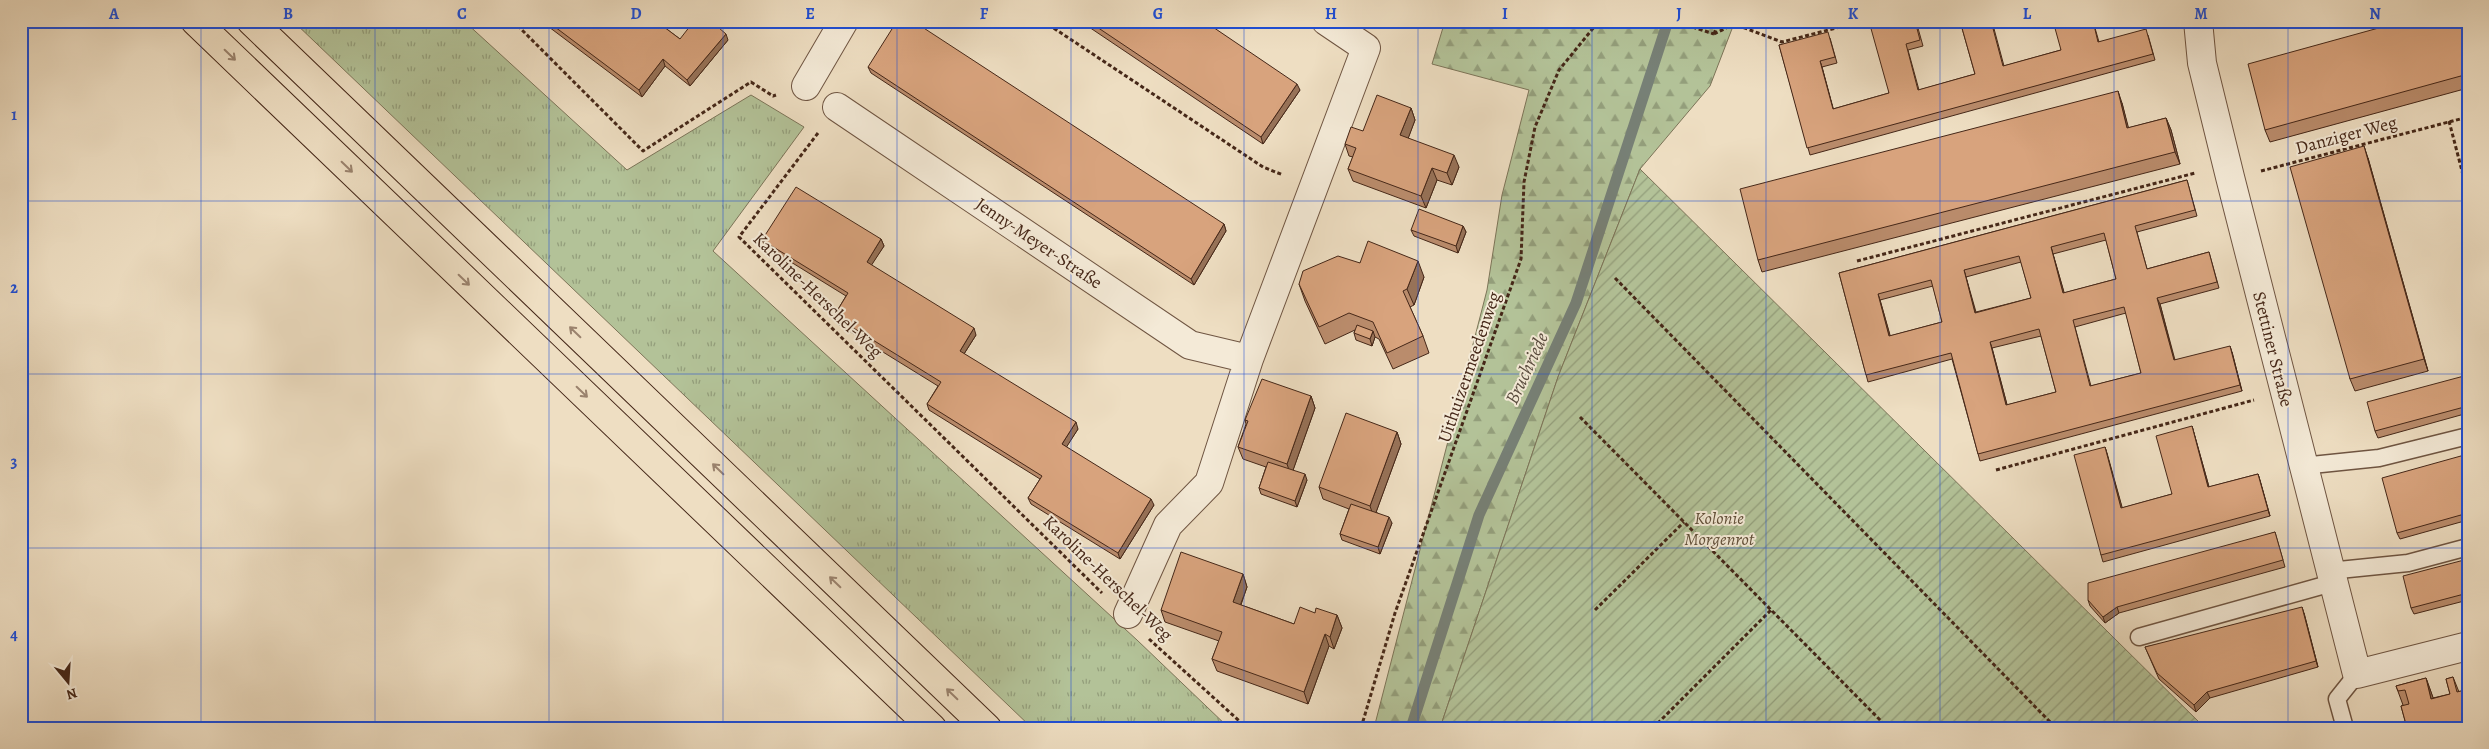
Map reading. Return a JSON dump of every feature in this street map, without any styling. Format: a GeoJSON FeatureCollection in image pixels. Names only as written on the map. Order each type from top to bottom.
{"type":"FeatureCollection","features":[{"type":"Feature","properties":{"kind":"highway"},"geometry":{"type":"LineString","coordinates":[[194,21],[932,728]]}},
{"type":"Feature","properties":{"kind":"highway"},"geometry":{"type":"LineString","coordinates":[[251,21],[987,728]]}},
{"type":"Feature","properties":{"kind":"street"},"geometry":{"type":"LineString","coordinates":[[806,86],[844,21]]}},
{"type":"Feature","properties":{"kind":"street"},"geometry":{"type":"LineString","coordinates":[[1128,614],[1168,525],[1209,483],[1249,359],[1366,48],[1326,21]]}},
{"type":"Feature","properties":{"kind":"street","name":"Stettiner Straße"},"geometry":{"type":"LineString","coordinates":[[2198,21],[2202,63],[2302,466],[2357,674]]}},
{"type":"Feature","properties":{"kind":"street","name":"Jenny-Meyer-Straße"},"geometry":{"type":"LineString","coordinates":[[837,108],[1190,345],[1249,359]]}},
{"type":"Feature","properties":{"kind":"street"},"geometry":{"type":"LineString","coordinates":[[2357,674],[2468,646]]}},
{"type":"Feature","properties":{"kind":"lane"},"geometry":{"type":"LineString","coordinates":[[2302,466],[2379,458],[2468,436]]}},
{"type":"Feature","properties":{"kind":"lane"},"geometry":{"type":"LineString","coordinates":[[2138,637],[2331,577],[2408,563],[2468,547]]}},
{"type":"Feature","properties":{"kind":"lane"},"geometry":{"type":"LineString","coordinates":[[2345,728],[2337,699],[2357,674]]}},
{"type":"Feature","properties":{"kind":"path"},"geometry":{"type":"LineString","coordinates":[[514,21],[643,151],[751,82],[773,96],[806,86]]}},
{"type":"Feature","properties":{"kind":"path"},"geometry":{"type":"LineString","coordinates":[[1044,21],[1263,166],[1314,188]]}},
{"type":"Feature","properties":{"kind":"path","name":"Uithuizermeedenweg"},"geometry":{"type":"LineString","coordinates":[[1361,728],[1395,613],[1521,260],[1524,182],[1535,126],[1559,70],[1599,21]]}},
{"type":"Feature","properties":{"kind":"path"},"geometry":{"type":"LineString","coordinates":[[1674,21],[1714,34],[1734,24],[1782,42],[1863,21]]}},
{"type":"Feature","properties":{"kind":"path"},"geometry":{"type":"LineString","coordinates":[[1714,34],[1719,21]]}},
{"type":"Feature","properties":{"kind":"path","name":"Karoline-Herschel-Weg"},"geometry":{"type":"LineString","coordinates":[[837,108],[739,237],[1103,594],[1128,614],[1152,642],[1246,728]]}},
{"type":"Feature","properties":{"kind":"path","name":"Danziger Weg"},"geometry":{"type":"LineString","coordinates":[[2230,177],[2283,167],[2468,116]]}},
{"type":"Feature","properties":{"kind":"path"},"geometry":{"type":"LineString","coordinates":[[2449,121],[2468,194]]}},
{"type":"Feature","properties":{"kind":"path"},"geometry":{"type":"LineString","coordinates":[[1856,262],[2204,170],[2230,177]]}},
{"type":"Feature","properties":{"kind":"path"},"geometry":{"type":"LineString","coordinates":[[1614,278],[2056,728]]}},
{"type":"Feature","properties":{"kind":"path"},"geometry":{"type":"LineString","coordinates":[[1996,470],[2284,392]]}},
{"type":"Feature","properties":{"kind":"path"},"geometry":{"type":"LineString","coordinates":[[1580,417],[1888,728]]}},
{"type":"Feature","properties":{"kind":"path"},"geometry":{"type":"LineString","coordinates":[[1595,610],[1684,522]]}},
{"type":"Feature","properties":{"kind":"path"},"geometry":{"type":"LineString","coordinates":[[1653,728],[1770,610]]}},
{"type":"Feature","properties":{"kind":"green space"},"geometry":{"type":"Polygon","coordinates":[[[293,21],[464,21],[627,170],[751,95],[804,127],[713,251],[1137,640],[1229,728],[1032,728],[293,21]]]}},
{"type":"Feature","properties":{"kind":"green space"},"geometry":{"type":"Polygon","coordinates":[[[1445,21],[1735,21],[1710,86],[1640,169],[1558,377],[1440,728],[1374,728],[1487,290],[1502,195],[1529,90],[1432,64],[1445,21]]]}},
{"type":"Feature","properties":{"kind":"green space","name":"Kolonie Morgenrot"},"geometry":{"type":"Polygon","coordinates":[[[1640,169],[2205,728],[1440,728],[1558,377],[1640,169]]]}},
{"type":"Feature","properties":{"kind":"building"},"geometry":{"type":"Polygon","coordinates":[[[547,21],[656,21],[680,39],[694,21],[711,21],[726,34],[687,80],[663,59],[639,90],[547,21]]]}},
{"type":"Feature","properties":{"kind":"building"},"geometry":{"type":"Polygon","coordinates":[[[897,21],[913,21],[1224,224],[1191,279],[868,67],[897,21]]]}},
{"type":"Feature","properties":{"kind":"building"},"geometry":{"type":"Polygon","coordinates":[[[1088,21],[1204,21],[1297,84],[1261,137],[1088,21]]]}},
{"type":"Feature","properties":{"kind":"building"},"geometry":{"type":"Polygon","coordinates":[[[1882,21],[1915,21],[1920,40],[1906,44],[1918,90],[1975,74],[1960,21],[1991,21],[2003,66],[2061,50],[2053,21],[2093,21],[2098,42],[2146,29],[2153,54],[1807,148],[1779,45],[1828,32],[1835,57],[1820,61],[1833,109],[1889,93],[1870,25],[1882,21]]]}},
{"type":"Feature","properties":{"kind":"building"},"geometry":{"type":"Polygon","coordinates":[[[2404,21],[2468,21],[2468,74],[2265,130],[2248,64],[2404,21]]]}},
{"type":"Feature","properties":{"kind":"building"},"geometry":{"type":"Polygon","coordinates":[[[2118,91],[2127,128],[2166,118],[2175,152],[1758,260],[1740,189],[2118,91]]]}},
{"type":"Feature","properties":{"kind":"building"},"geometry":{"type":"Polygon","coordinates":[[[1377,95],[1411,108],[1400,135],[1454,155],[1447,173],[1432,168],[1421,196],[1348,169],[1356,148],[1345,144],[1351,127],[1363,131],[1377,95]]]}},
{"type":"Feature","properties":{"kind":"building"},"geometry":{"type":"Polygon","coordinates":[[[2364,146],[2424,359],[2350,379],[2290,167],[2364,146]]]}},
{"type":"Feature","properties":{"kind":"building"},"geometry":{"type":"Polygon","coordinates":[[[2187,180],[2195,210],[2135,226],[2147,269],[2209,252],[2217,282],[2157,298],[2174,360],[2230,346],[2240,385],[1978,454],[1951,353],[1866,375],[1839,273],[2187,180]],[[2104,233],[2051,247],[2063,293],[2116,279],[2104,233]],[[2019,256],[1964,270],[1975,313],[2031,298],[2019,256]],[[1931,280],[1878,294],[1889,336],[1942,322],[1931,280]],[[2124,307],[2073,320],[2090,386],[2141,373],[2124,307]],[[2039,329],[1990,342],[2006,405],[2056,392],[2039,329]]]}},
{"type":"Feature","properties":{"kind":"building"},"geometry":{"type":"Polygon","coordinates":[[[796,187],[881,239],[867,262],[974,328],[960,351],[1076,422],[1062,444],[1151,499],[1118,553],[1028,498],[1042,476],[927,404],[941,382],[834,316],[848,293],[762,240],[796,187]]]}},
{"type":"Feature","properties":{"kind":"building"},"geometry":{"type":"Polygon","coordinates":[[[1419,209],[1463,226],[1456,246],[1411,230],[1419,209]]]}},
{"type":"Feature","properties":{"kind":"building"},"geometry":{"type":"Polygon","coordinates":[[[1368,241],[1418,261],[1407,289],[1403,291],[1423,336],[1387,353],[1373,322],[1349,313],[1319,327],[1299,284],[1303,271],[1338,256],[1360,263],[1368,241]]]}},
{"type":"Feature","properties":{"kind":"building"},"geometry":{"type":"Polygon","coordinates":[[[1357,325],[1373,331],[1370,339],[1354,333],[1357,325]]]}},
{"type":"Feature","properties":{"kind":"building"},"geometry":{"type":"Polygon","coordinates":[[[2464,376],[2468,390],[2468,406],[2375,431],[2367,402],[2464,376]]]}},
{"type":"Feature","properties":{"kind":"building"},"geometry":{"type":"Polygon","coordinates":[[[1262,379],[1311,396],[1287,464],[1238,447],[1248,421],[1245,420],[1262,379]]]}},
{"type":"Feature","properties":{"kind":"building"},"geometry":{"type":"Polygon","coordinates":[[[1346,413],[1397,432],[1370,506],[1319,487],[1346,413]]]}},
{"type":"Feature","properties":{"kind":"building"},"geometry":{"type":"Polygon","coordinates":[[[2192,426],[2208,487],[2258,474],[2268,510],[2101,555],[2074,455],[2105,447],[2121,508],[2172,494],[2156,436],[2192,426]]]}},
{"type":"Feature","properties":{"kind":"building"},"geometry":{"type":"Polygon","coordinates":[[[2468,454],[2468,513],[2397,533],[2382,478],[2468,454]]]}},
{"type":"Feature","properties":{"kind":"building"},"geometry":{"type":"Polygon","coordinates":[[[1268,462],[1305,474],[1295,501],[1259,488],[1268,462]]]}},
{"type":"Feature","properties":{"kind":"building"},"geometry":{"type":"Polygon","coordinates":[[[1351,504],[1389,517],[1378,547],[1340,534],[1351,504]]]}},
{"type":"Feature","properties":{"kind":"building"},"geometry":{"type":"Polygon","coordinates":[[[2275,532],[2283,560],[2117,607],[2103,617],[2088,600],[2088,583],[2275,532]]]}},
{"type":"Feature","properties":{"kind":"building"},"geometry":{"type":"Polygon","coordinates":[[[1181,552],[1243,574],[1233,602],[1294,624],[1300,607],[1315,613],[1316,608],[1337,615],[1330,637],[1325,634],[1304,692],[1212,659],[1222,632],[1161,610],[1181,552]]]}},
{"type":"Feature","properties":{"kind":"building"},"geometry":{"type":"Polygon","coordinates":[[[2468,559],[2468,593],[2411,608],[2403,576],[2468,559]]]}},
{"type":"Feature","properties":{"kind":"building"},"geometry":{"type":"Polygon","coordinates":[[[2302,607],[2316,661],[2207,692],[2194,705],[2157,673],[2145,647],[2302,607]]]}},
{"type":"Feature","properties":{"kind":"building"},"geometry":{"type":"Polygon","coordinates":[[[2453,677],[2457,692],[2468,689],[2468,728],[2407,728],[2401,706],[2409,704],[2405,690],[2398,691],[2396,686],[2426,678],[2431,699],[2450,694],[2446,679],[2453,677]]]}},
{"type":"Feature","properties":{"kind":"waterway","name":"Bruchriede"},"geometry":{"type":"LineString","coordinates":[[1411,728],[1479,515],[1576,303],[1668,21]]}}]}
